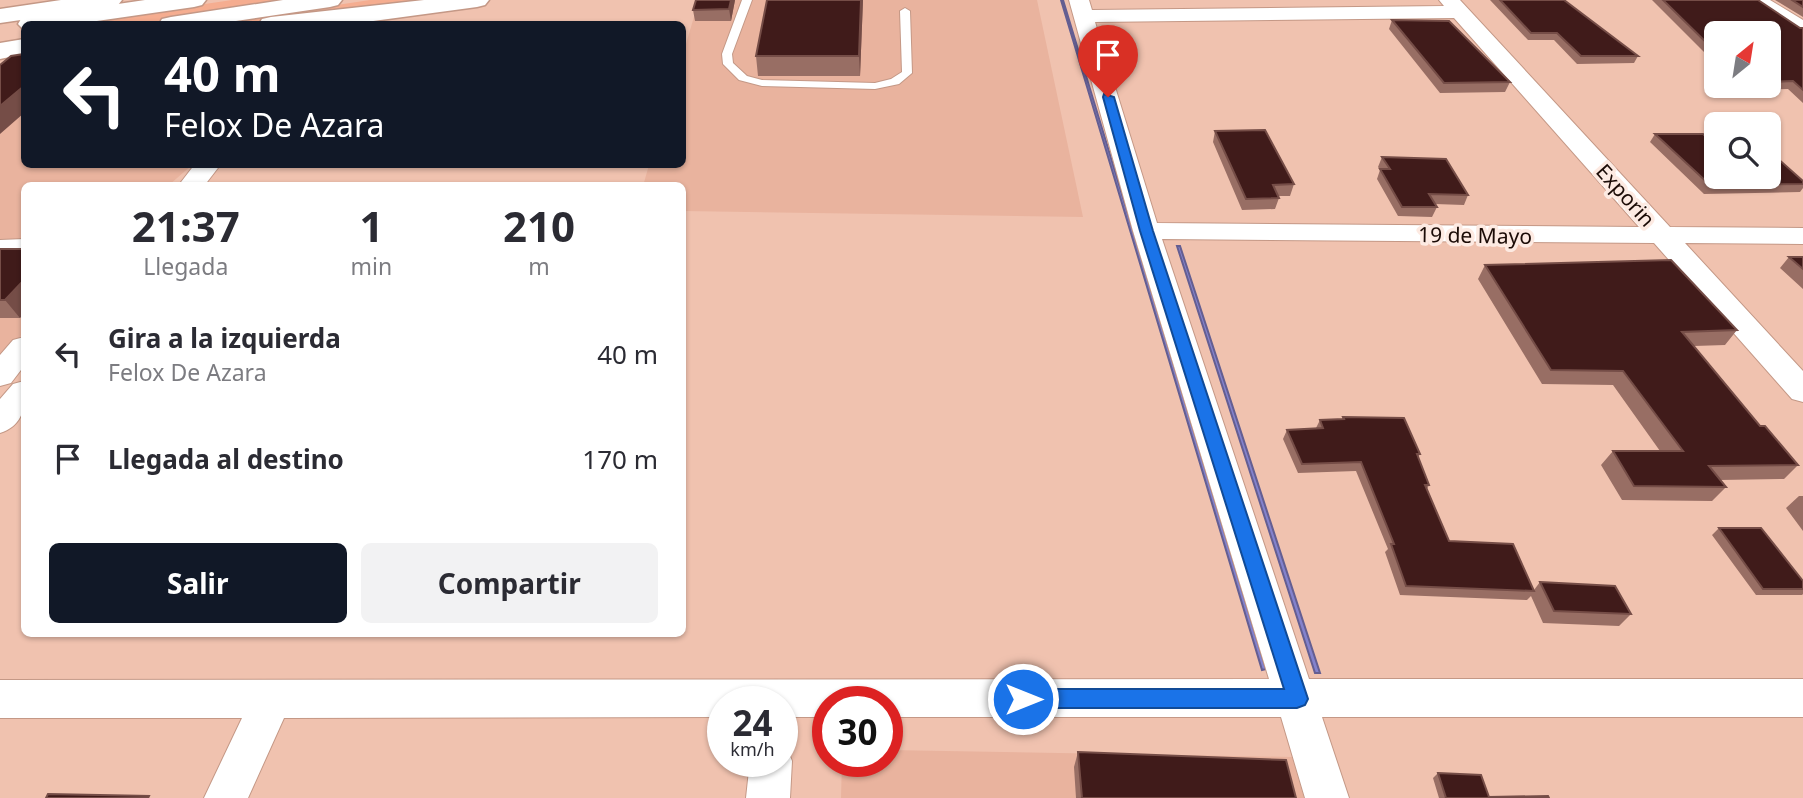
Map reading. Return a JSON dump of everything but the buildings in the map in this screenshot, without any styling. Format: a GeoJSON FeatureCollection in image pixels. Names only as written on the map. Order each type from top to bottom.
{"type":"FeatureCollection","features":[{"type":"Feature","properties":{"kind":"main road"},"geometry":{"type":"LineString","coordinates":[[0,16],[110,0]]}},
{"type":"Feature","properties":{"kind":"main road"},"geometry":{"type":"LineString","coordinates":[[50,21],[194,0]]}},
{"type":"Feature","properties":{"kind":"main road"},"geometry":{"type":"LineString","coordinates":[[221,21],[338,14],[477,0]]}},
{"type":"Feature","properties":{"kind":"main road"},"geometry":{"type":"LineString","coordinates":[[291,21],[338,14]]}},
{"type":"Feature","properties":{"kind":"main road"},"geometry":{"type":"LineString","coordinates":[[0,29],[21,26]]}},
{"type":"Feature","properties":{"kind":"main road"},"geometry":{"type":"LineString","coordinates":[[0,51],[21,48]]}},
{"type":"Feature","properties":{"kind":"main road"},"geometry":{"type":"LineString","coordinates":[[0,64],[21,60]]}},
{"type":"Feature","properties":{"kind":"street"},"geometry":{"type":"LineString","coordinates":[[1756,0],[1803,29]]}},
{"type":"Feature","properties":{"kind":"street"},"geometry":{"type":"LineString","coordinates":[[1327,798],[1146,231],[1083,8],[1454,6]]}},
{"type":"Feature","properties":{"kind":"street","name":"Exporin"},"geometry":{"type":"LineString","coordinates":[[1454,6],[1803,391]]}},
{"type":"Feature","properties":{"kind":"street"},"geometry":{"type":"LineString","coordinates":[[193,182],[206,168]]}},
{"type":"Feature","properties":{"kind":"street","name":"19 de Mayo"},"geometry":{"type":"LineString","coordinates":[[1146,231],[1803,236]]}},
{"type":"Feature","properties":{"kind":"street"},"geometry":{"type":"LineString","coordinates":[[0,248],[21,247]]}},
{"type":"Feature","properties":{"kind":"street"},"geometry":{"type":"LineString","coordinates":[[0,375],[21,350]]}},
{"type":"Feature","properties":{"kind":"street"},"geometry":{"type":"LineString","coordinates":[[0,421],[21,396]]}},
{"type":"Feature","properties":{"kind":"street"},"geometry":{"type":"LineString","coordinates":[[798,700],[1803,698]]}},
{"type":"Feature","properties":{"kind":"street"},"geometry":{"type":"LineString","coordinates":[[0,699],[707,700]]}},
{"type":"Feature","properties":{"kind":"street"},"geometry":{"type":"LineString","coordinates":[[226,798],[272,699]]}},
{"type":"Feature","properties":{"kind":"street"},"geometry":{"type":"LineString","coordinates":[[768,798],[770,777]]}},
{"type":"Feature","properties":{"kind":"lane"},"geometry":{"type":"LineString","coordinates":[[747,0],[727,54],[728,64],[743,78],[762,83],[875,86],[895,82],[907,73],[905,11]]}},
{"type":"Feature","properties":{"kind":"shaded area"},"geometry":{"type":"Polygon","coordinates":[[[232,0],[299,0],[160,21],[89,21],[232,0]]]}},
{"type":"Feature","properties":{"kind":"shaded area"},"geometry":{"type":"Polygon","coordinates":[[[370,0],[437,0],[276,20],[231,21],[370,0]]]}},
{"type":"Feature","properties":{"kind":"shaded area"},"geometry":{"type":"Polygon","coordinates":[[[699,0],[1037,0],[1083,217],[686,211],[686,182],[644,182],[648,168],[686,168],[686,44],[699,0]]]}},
{"type":"Feature","properties":{"kind":"shaded area"},"geometry":{"type":"Polygon","coordinates":[[[1063,0],[1266,669],[1262,670],[1063,0]]]}},
{"type":"Feature","properties":{"kind":"shaded area"},"geometry":{"type":"Polygon","coordinates":[[[21,77],[21,168],[189,168],[172,182],[21,182],[21,336],[0,360],[0,80],[21,77]]]}},
{"type":"Feature","properties":{"kind":"shaded area"},"geometry":{"type":"Polygon","coordinates":[[[1177,246],[1180,246],[1320,673],[1315,673],[1177,246]]]}},
{"type":"Feature","properties":{"kind":"shaded area"},"geometry":{"type":"Polygon","coordinates":[[[903,750],[1292,757],[1304,798],[841,798],[842,777],[903,777],[903,750]]]}},
{"type":"Feature","properties":{"kind":"route"},"geometry":{"type":"LineString","coordinates":[[1023,699],[1297,699],[1146,231],[1108,97]]}}]}
